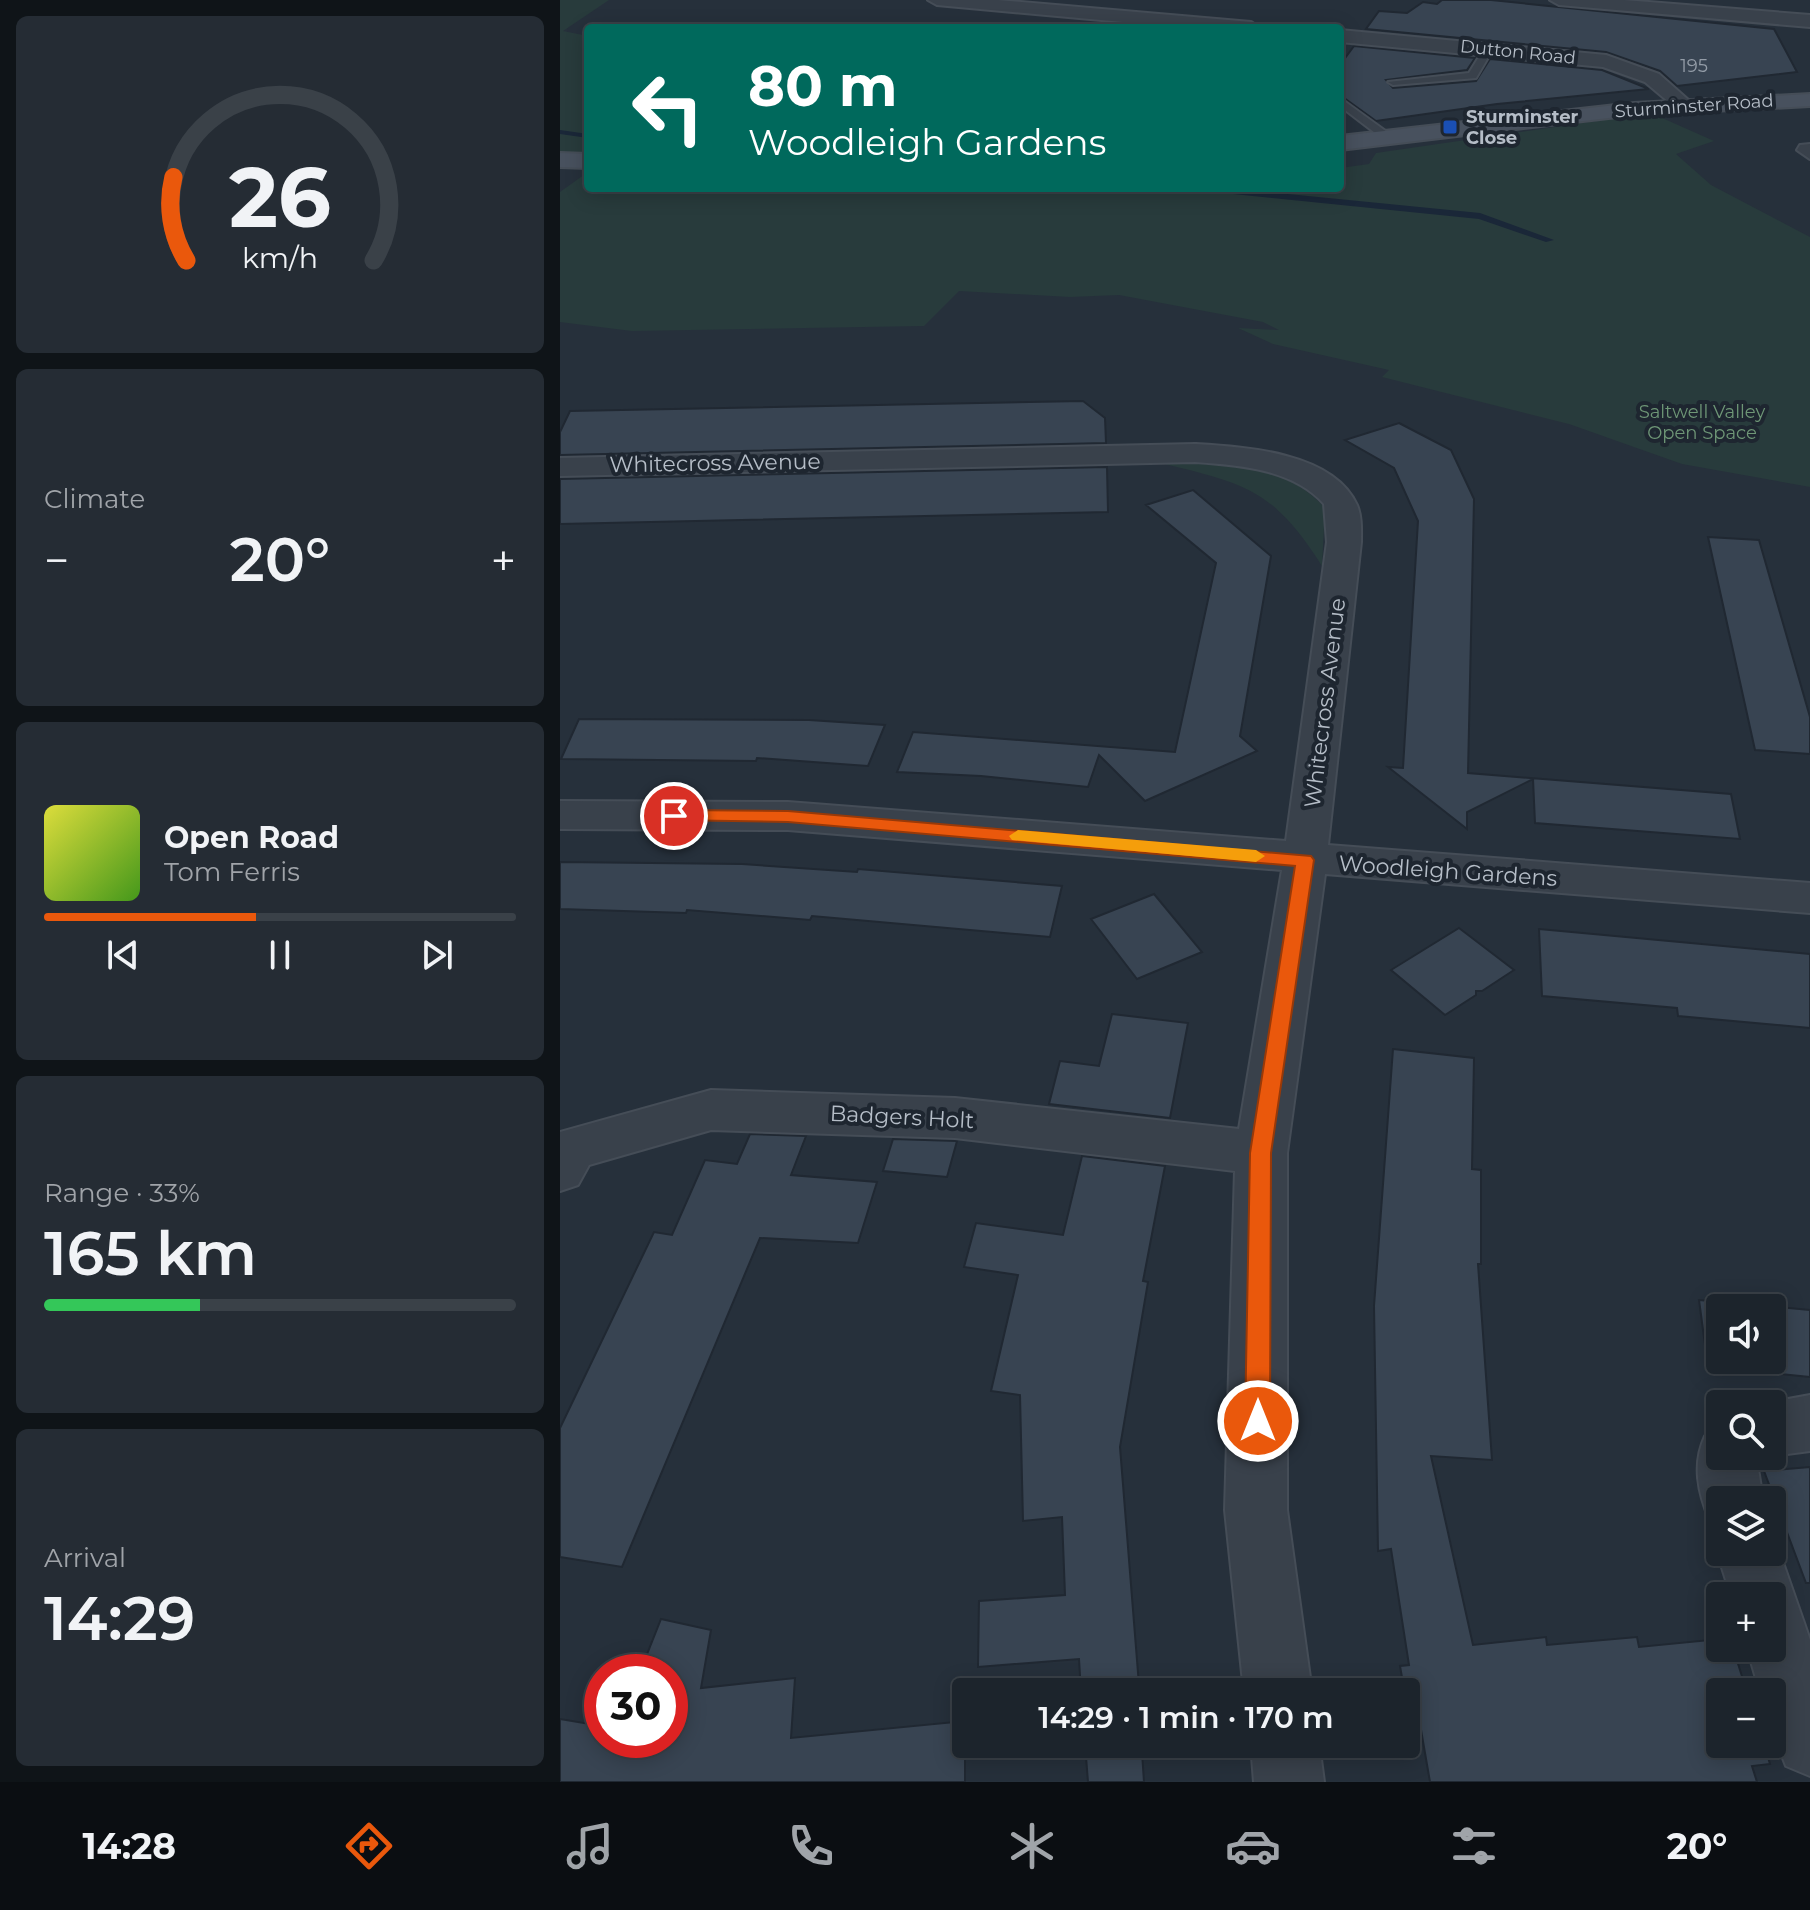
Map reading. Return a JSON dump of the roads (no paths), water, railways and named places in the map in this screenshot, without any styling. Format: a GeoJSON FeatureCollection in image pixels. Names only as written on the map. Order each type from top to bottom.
{"type":"FeatureCollection","features":[{"type":"Feature","properties":{"kind":"street"},"geometry":{"type":"LineString","coordinates":[[937,0],[1205,24]]}},
{"type":"Feature","properties":{"kind":"street"},"geometry":{"type":"LineString","coordinates":[[1103,15],[1121,0]]}},
{"type":"Feature","properties":{"kind":"street"},"geometry":{"type":"LineString","coordinates":[[1559,0],[1810,21]]}},
{"type":"Feature","properties":{"kind":"street","name":"Dutton Road"},"geometry":{"type":"LineString","coordinates":[[1344,36],[1606,61],[1652,78],[1684,105]]}},
{"type":"Feature","properties":{"kind":"street","name":"Sturminster Road"},"geometry":{"type":"LineString","coordinates":[[1344,142],[1684,105],[1810,100]]}},
{"type":"Feature","properties":{"kind":"street"},"geometry":{"type":"LineString","coordinates":[[560,160],[584,161]]}},
{"type":"Feature","properties":{"kind":"street","name":"Whitecross Avenue"},"geometry":{"type":"LineString","coordinates":[[560,467],[1180,453],[1239,456],[1304,475],[1337,497],[1344,516],[1344,542],[1305,860],[1261,1153],[1256,1510],[1276,1678]]}},
{"type":"Feature","properties":{"kind":"street","name":"Woodleigh Gardens"},"geometry":{"type":"LineString","coordinates":[[560,815],[788,816],[1305,860],[1810,898]]}},
{"type":"Feature","properties":{"kind":"street","name":"Badgers Holt"},"geometry":{"type":"LineString","coordinates":[[560,1170],[571,1149],[711,1110],[955,1118],[1261,1153]]}},
{"type":"Feature","properties":{"kind":"street"},"geometry":{"type":"LineString","coordinates":[[1786,1426],[1810,1423]]}},
{"type":"Feature","properties":{"kind":"street"},"geometry":{"type":"LineString","coordinates":[[1784,1662],[1810,1742]]}},
{"type":"Feature","properties":{"kind":"street"},"geometry":{"type":"LineString","coordinates":[[1286,1758],[1289,1782]]}},
{"type":"Feature","properties":{"kind":"lane"},"geometry":{"type":"LineString","coordinates":[[1393,82],[1472,76],[1488,49]]}},
{"type":"Feature","properties":{"kind":"lane"},"geometry":{"type":"LineString","coordinates":[[1344,104],[1387,137]]}},
{"type":"Feature","properties":{"kind":"waterway"},"geometry":{"type":"LineString","coordinates":[[560,132],[584,135]]}},
{"type":"Feature","properties":{"kind":"waterway"},"geometry":{"type":"LineString","coordinates":[[1237,192],[1480,216],[1549,240]]}},
{"type":"Feature","properties":{"kind":"place","name":"Sturminster Close"},"geometry":{"type":"Point","coordinates":[1450,127]}},
{"type":"Feature","properties":{"kind":"park label","name":"Saltwell Valley Open Space"},"geometry":{"type":"Point","coordinates":[1702,422]}}]}
